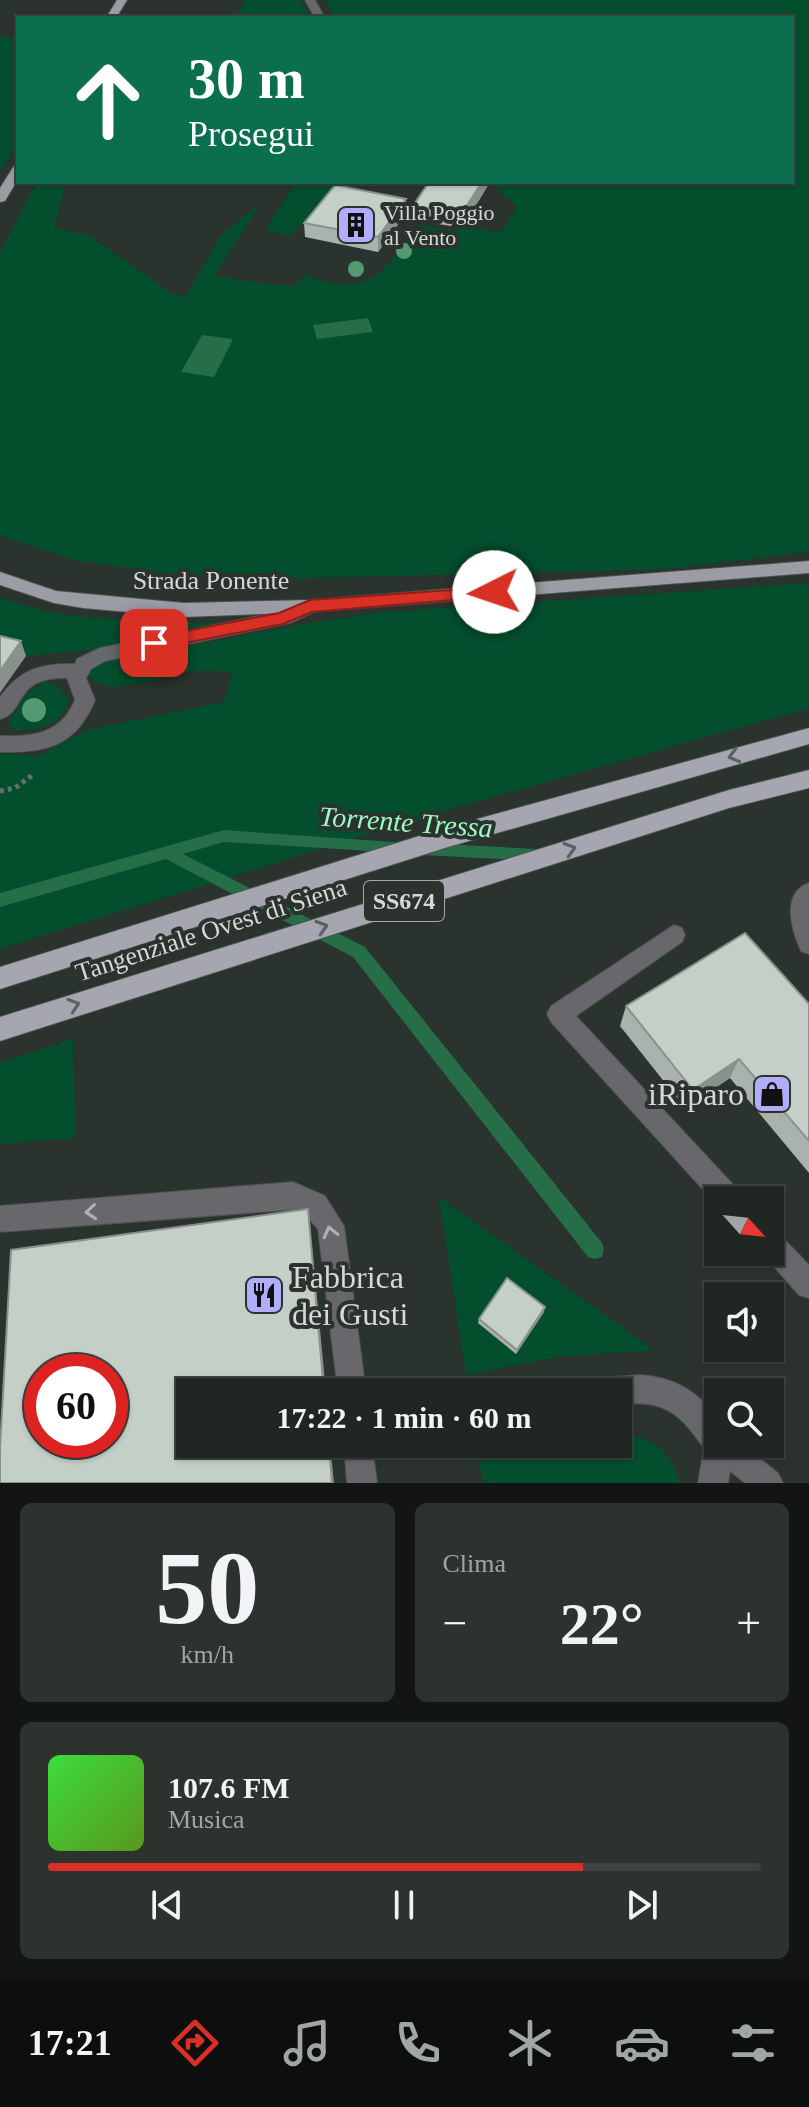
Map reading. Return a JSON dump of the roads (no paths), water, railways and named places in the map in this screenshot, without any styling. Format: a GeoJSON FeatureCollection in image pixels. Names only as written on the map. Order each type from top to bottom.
{"type":"FeatureCollection","features":[{"type":"Feature","properties":{"kind":"highway","name":"Tangenziale Ovest di Siena"},"geometry":{"type":"LineString","coordinates":[[0,978],[448,837],[809,736]]}},
{"type":"Feature","properties":{"kind":"highway","name":"Tangenziale Ovest di Siena"},"geometry":{"type":"LineString","coordinates":[[0,1029],[714,804],[809,779]]}},
{"type":"Feature","properties":{"kind":"main road"},"geometry":{"type":"LineString","coordinates":[[0,198],[16,172]]}},
{"type":"Feature","properties":{"kind":"main road","name":"Strada Ponente"},"geometry":{"type":"LineString","coordinates":[[0,578],[54,597],[107,605],[184,610],[310,606],[809,567]]}},
{"type":"Feature","properties":{"kind":"lane"},"geometry":{"type":"LineString","coordinates":[[0,744],[43,743],[64,735],[80,716],[85,700],[76,678],[79,671],[84,664],[100,655],[283,618],[310,606]]}},
{"type":"Feature","properties":{"kind":"lane"},"geometry":{"type":"LineString","coordinates":[[0,712],[22,680],[49,670],[79,671]]}},
{"type":"Feature","properties":{"kind":"lane"},"geometry":{"type":"LineString","coordinates":[[809,892],[800,906],[802,929],[809,944]]}},
{"type":"Feature","properties":{"kind":"lane"},"geometry":{"type":"LineString","coordinates":[[674,935],[559,1014],[717,1186]]}},
{"type":"Feature","properties":{"kind":"lane"},"geometry":{"type":"LineString","coordinates":[[0,1219],[293,1195],[306,1197],[321,1208],[331,1226],[350,1378]]}},
{"type":"Feature","properties":{"kind":"lane"},"geometry":{"type":"LineString","coordinates":[[784,1258],[809,1285]]}},
{"type":"Feature","properties":{"kind":"lane"},"geometry":{"type":"LineString","coordinates":[[632,1389],[651,1387],[668,1392],[684,1401],[704,1426]]}},
{"type":"Feature","properties":{"kind":"lane"},"geometry":{"type":"LineString","coordinates":[[359,1458],[362,1483]]}},
{"type":"Feature","properties":{"kind":"lane"},"geometry":{"type":"LineString","coordinates":[[713,1483],[716,1458]]}},
{"type":"Feature","properties":{"kind":"lane"},"geometry":{"type":"LineString","coordinates":[[736,1458],[768,1483]]}},
{"type":"Feature","properties":{"kind":"waterway","name":"Torrente Tressa"},"geometry":{"type":"LineString","coordinates":[[167,852],[224,836],[402,847]]}},
{"type":"Feature","properties":{"kind":"waterway","name":"Torrente Tressa"},"geometry":{"type":"LineString","coordinates":[[422,849],[537,855]]}},
{"type":"Feature","properties":{"kind":"waterway","name":"Torrente Tressa"},"geometry":{"type":"LineString","coordinates":[[0,900],[167,852]]}},
{"type":"Feature","properties":{"kind":"waterway"},"geometry":{"type":"LineString","coordinates":[[167,852],[359,952],[595,1250]]}},
{"type":"Feature","properties":{"kind":"place","name":"Villa Poggio al Vento"},"geometry":{"type":"Point","coordinates":[356,225]}},
{"type":"Feature","properties":{"kind":"place","name":"iRiparo"},"geometry":{"type":"Point","coordinates":[772,1094]}},
{"type":"Feature","properties":{"kind":"place","name":"Fabbrica dei Gusti"},"geometry":{"type":"Point","coordinates":[264,1295]}}]}
